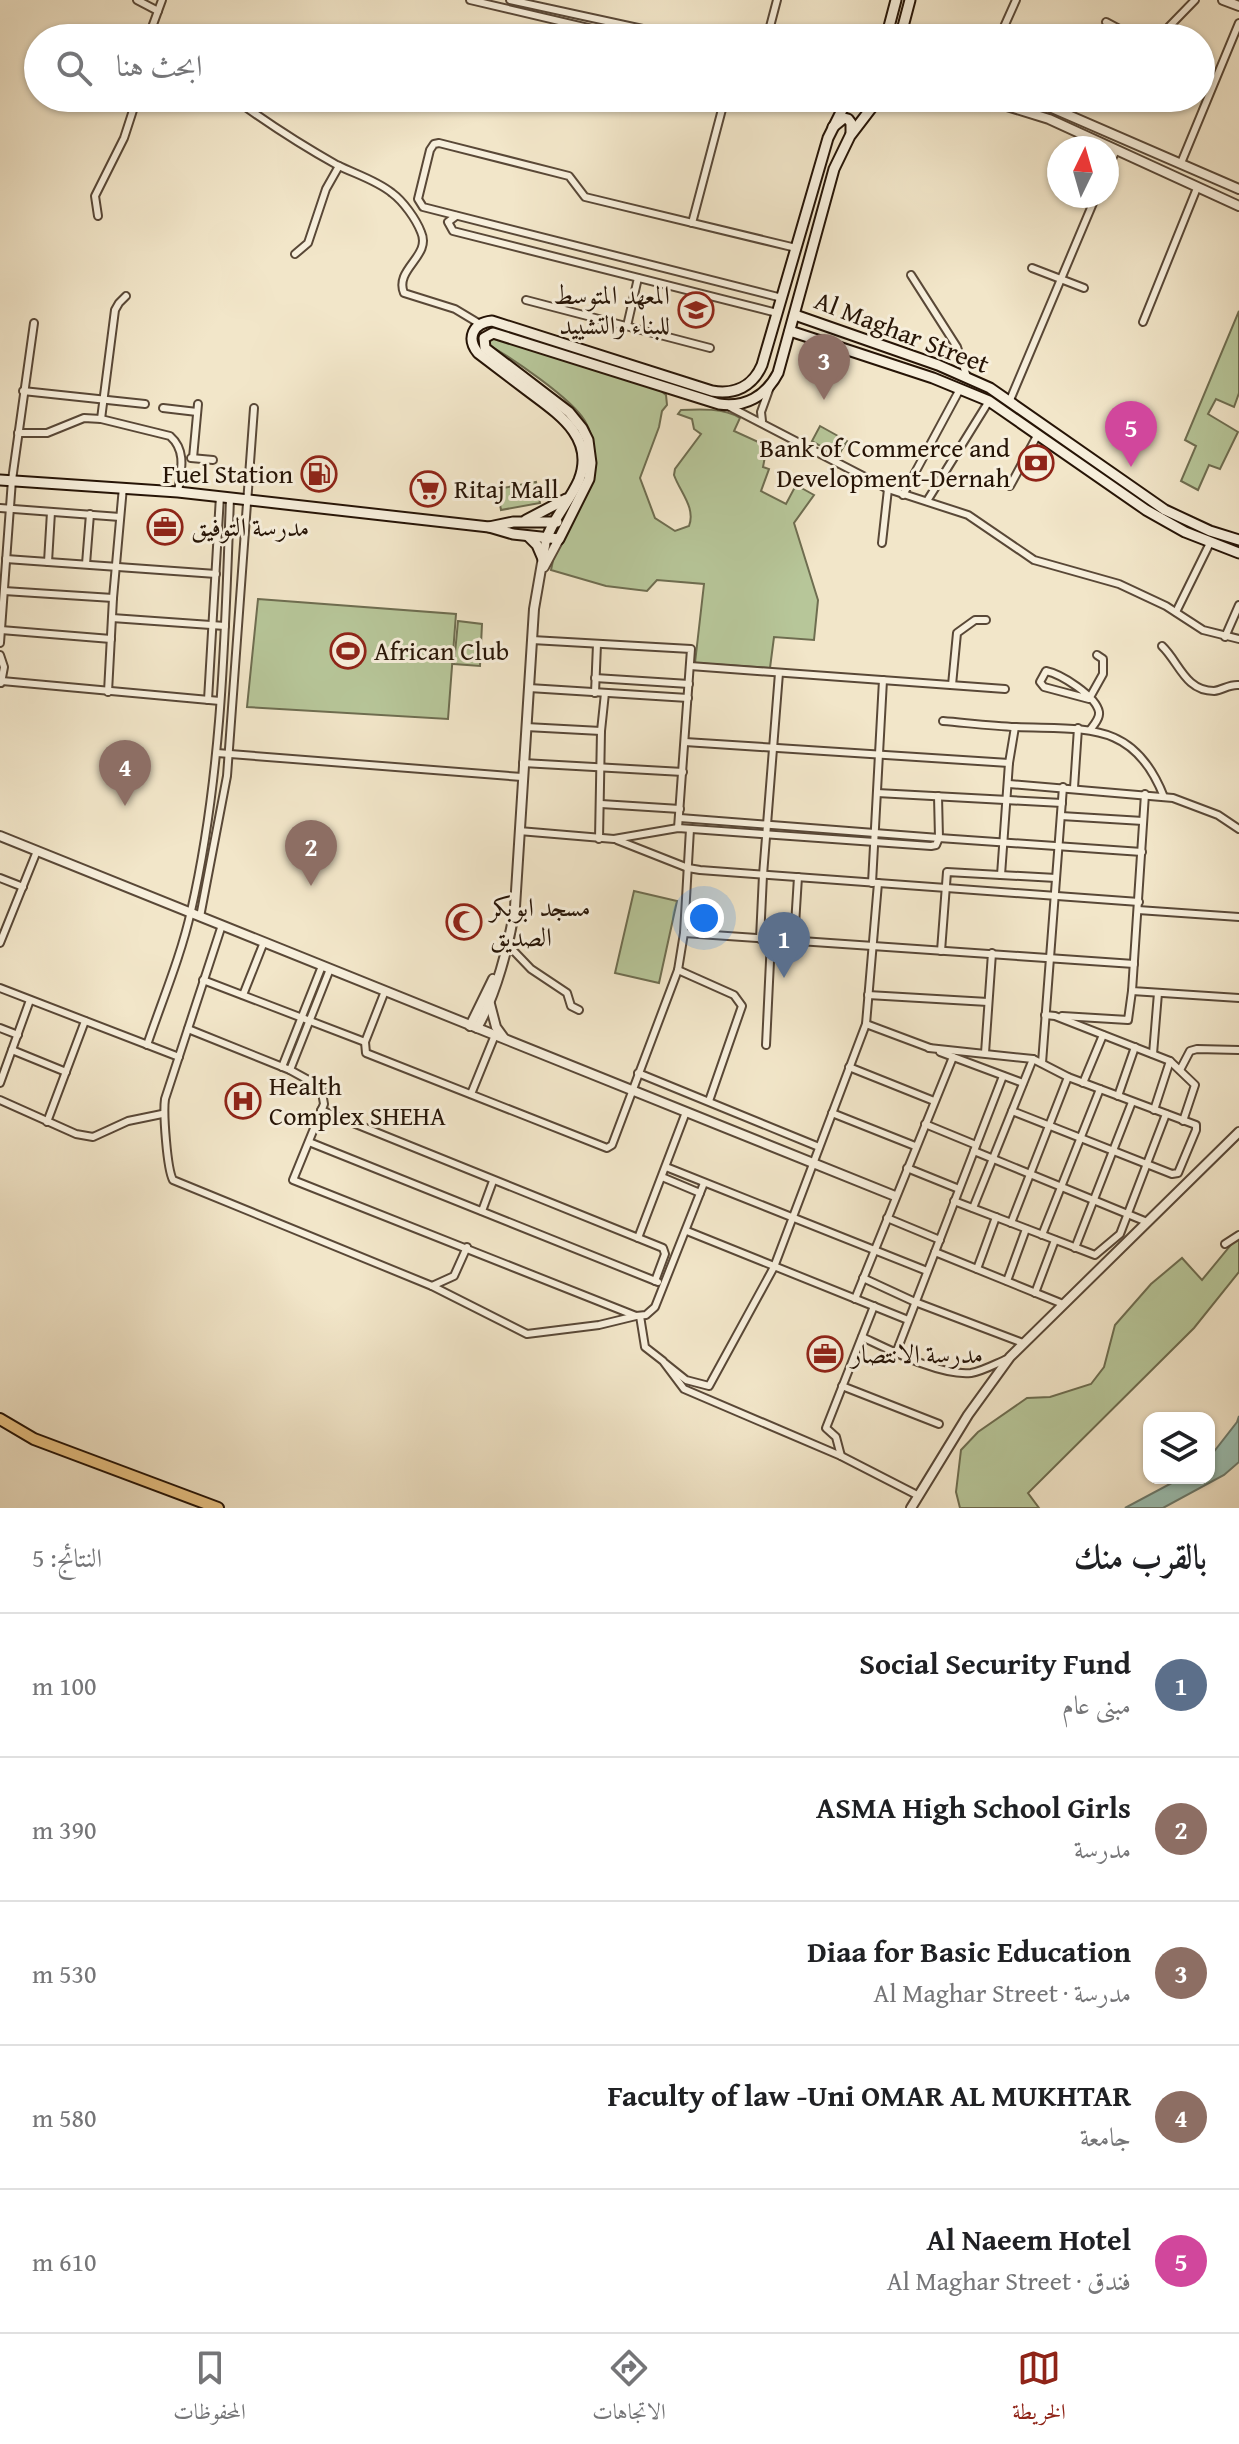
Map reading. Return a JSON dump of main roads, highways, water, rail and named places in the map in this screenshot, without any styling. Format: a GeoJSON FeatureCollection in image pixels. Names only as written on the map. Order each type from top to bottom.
{"type":"FeatureCollection","features":[{"type":"Feature","properties":{"kind":"main road"},"geometry":{"type":"LineString","coordinates":[[890,24],[896,0]]}},
{"type":"Feature","properties":{"kind":"main road"},"geometry":{"type":"LineString","coordinates":[[904,24],[910,0]]}},
{"type":"Feature","properties":{"kind":"main road"},"geometry":{"type":"LineString","coordinates":[[546,540],[582,469],[583,455],[577,434],[563,417],[478,353],[471,338],[480,324],[496,322],[712,391],[724,393],[741,389],[757,374],[832,127],[840,112]]}},
{"type":"Feature","properties":{"kind":"main road"},"geometry":{"type":"LineString","coordinates":[[0,480],[123,487],[247,499],[489,527],[546,540],[559,539],[586,486],[590,471],[590,447],[585,434],[569,412],[485,348],[485,336],[493,333],[725,405],[751,400],[771,384],[778,373],[830,180],[850,136],[868,112]]}},
{"type":"Feature","properties":{"kind":"main road"},"geometry":{"type":"LineString","coordinates":[[832,127],[844,118],[848,119],[851,123],[850,136]]}},
{"type":"Feature","properties":{"kind":"main road","name":"Al Maghar Street"},"geometry":{"type":"LineString","coordinates":[[795,315],[967,377],[1010,400],[1149,506],[1239,540]]}},
{"type":"Feature","properties":{"kind":"main road","name":"Al Maghar Street"},"geometry":{"type":"LineString","coordinates":[[790,331],[933,378],[989,401],[1149,506],[1210,543],[1239,553]]}},
{"type":"Feature","properties":{"kind":"main road"},"geometry":{"type":"LineString","coordinates":[[933,378],[938,365]]}},
{"type":"Feature","properties":{"kind":"main road"},"geometry":{"type":"LineString","coordinates":[[521,522],[548,511],[569,497]]}},
{"type":"Feature","properties":{"kind":"main road"},"geometry":{"type":"LineString","coordinates":[[489,527],[554,521],[566,526]]}},
{"type":"Feature","properties":{"kind":"main road"},"geometry":{"type":"LineString","coordinates":[[529,537],[537,545],[543,563]]}},
{"type":"Feature","properties":{"kind":"main road"},"geometry":{"type":"LineString","coordinates":[[0,1419],[34,1439],[218,1508]]}},
{"type":"Feature","properties":{"kind":"water"},"geometry":{"type":"Polygon","coordinates":[[[1239,1416],[1239,1462],[1215,1480],[1215,1450],[1239,1416]]]}},
{"type":"Feature","properties":{"kind":"water"},"geometry":{"type":"Polygon","coordinates":[[[1170,1484],[1207,1484],[1163,1508],[1125,1508],[1170,1484]]]}},
{"type":"Feature","properties":{"kind":"place","name":"المعهد المتوسط للبناء والتشييد"},"geometry":{"type":"Point","coordinates":[696,310]}},
{"type":"Feature","properties":{"kind":"place","name":"Diaa for Basic Education"},"geometry":{"type":"Point","coordinates":[824,400]}},
{"type":"Feature","properties":{"kind":"place","name":"Bank of Commerce and Development-Dernah"},"geometry":{"type":"Point","coordinates":[1036,463]}},
{"type":"Feature","properties":{"kind":"place","name":"Al Naeem Hotel"},"geometry":{"type":"Point","coordinates":[1131,467]}},
{"type":"Feature","properties":{"kind":"place","name":"Fuel Station"},"geometry":{"type":"Point","coordinates":[319,474]}},
{"type":"Feature","properties":{"kind":"place","name":"Ritaj Mall"},"geometry":{"type":"Point","coordinates":[428,489]}},
{"type":"Feature","properties":{"kind":"place","name":"مدرسة التوفيق"},"geometry":{"type":"Point","coordinates":[165,527]}},
{"type":"Feature","properties":{"kind":"place","name":"African Club"},"geometry":{"type":"Point","coordinates":[348,651]}},
{"type":"Feature","properties":{"kind":"place","name":"Faculty of law -Uni OMAR AL MUKHTAR"},"geometry":{"type":"Point","coordinates":[125,806]}},
{"type":"Feature","properties":{"kind":"place","name":"ASMA High School Girls"},"geometry":{"type":"Point","coordinates":[311,886]}},
{"type":"Feature","properties":{"kind":"place","name":"مسجد ابوبكر الصديق"},"geometry":{"type":"Point","coordinates":[464,922]}},
{"type":"Feature","properties":{"kind":"place","name":"Social Security Fund"},"geometry":{"type":"Point","coordinates":[784,978]}},
{"type":"Feature","properties":{"kind":"place","name":"Health Complex SHEHA"},"geometry":{"type":"Point","coordinates":[243,1101]}},
{"type":"Feature","properties":{"kind":"place","name":"مدرسة الانتصار"},"geometry":{"type":"Point","coordinates":[825,1354]}}]}
